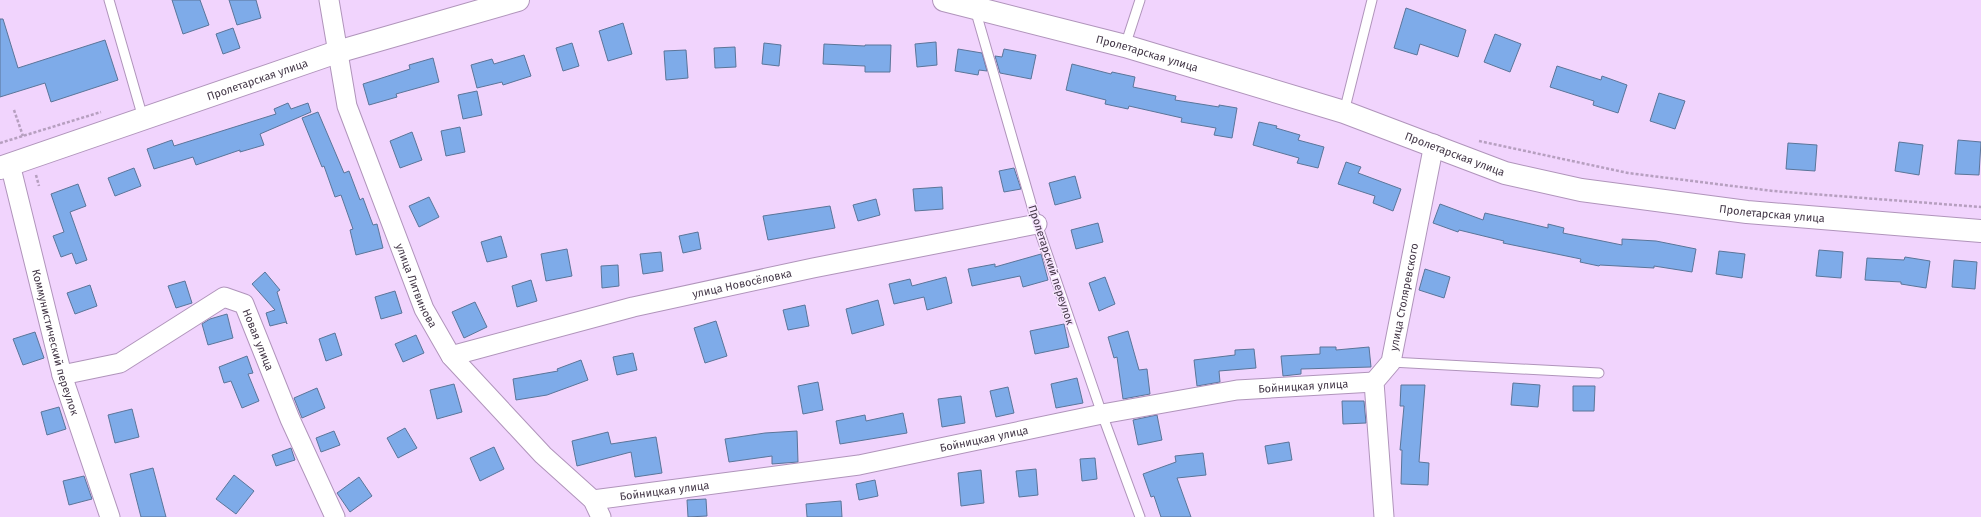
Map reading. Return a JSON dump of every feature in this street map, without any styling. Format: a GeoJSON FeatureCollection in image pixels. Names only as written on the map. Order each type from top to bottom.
{"type":"FeatureCollection","features":[{"type":"Feature","properties":{"kind":"main road","name":"Пролетарская улица"},"geometry":{"type":"LineString","coordinates":[[5,166],[337,52],[518,0]]}},
{"type":"Feature","properties":{"kind":"main road","name":"Пролетарская улица"},"geometry":{"type":"LineString","coordinates":[[944,0],[1125,46],[1344,112],[1434,144],[1505,173],[1580,190],[1747,212],[1981,231]]}},
{"type":"Feature","properties":{"kind":"street","name":"улица Литвинова"},"geometry":{"type":"LineString","coordinates":[[329,0],[337,52],[350,113],[424,309],[451,356],[543,455],[597,509]]}},
{"type":"Feature","properties":{"kind":"street","name":"улица Столяревского"},"geometry":{"type":"LineString","coordinates":[[1374,382],[1391,362],[1434,144]]}},
{"type":"Feature","properties":{"kind":"street","name":"Коммунистический переулок"},"geometry":{"type":"LineString","coordinates":[[5,166],[62,374],[110,517]]}},
{"type":"Feature","properties":{"kind":"street","name":"улица Новосёловка"},"geometry":{"type":"LineString","coordinates":[[451,356],[633,307],[813,268],[1037,224]]}},
{"type":"Feature","properties":{"kind":"street","name":"Новая улица"},"geometry":{"type":"LineString","coordinates":[[62,374],[120,363],[224,297],[244,304],[290,419],[335,517]]}},
{"type":"Feature","properties":{"kind":"street","name":"Бойницкая улица"},"geometry":{"type":"LineString","coordinates":[[597,509],[859,465],[1102,414],[1237,390],[1374,382]]}},
{"type":"Feature","properties":{"kind":"street"},"geometry":{"type":"LineString","coordinates":[[1374,382],[1384,517]]}},
{"type":"Feature","properties":{"kind":"lane"},"geometry":{"type":"LineString","coordinates":[[109,0],[143,118]]}},
{"type":"Feature","properties":{"kind":"lane"},"geometry":{"type":"LineString","coordinates":[[1125,46],[1140,0]]}},
{"type":"Feature","properties":{"kind":"lane"},"geometry":{"type":"LineString","coordinates":[[1344,112],[1372,0]]}},
{"type":"Feature","properties":{"kind":"lane","name":"Пролетарский переулок"},"geometry":{"type":"LineString","coordinates":[[975,9],[1037,224],[1102,414],[1140,517]]}},
{"type":"Feature","properties":{"kind":"lane"},"geometry":{"type":"LineString","coordinates":[[1391,362],[1599,373]]}},
{"type":"Feature","properties":{"kind":"path"},"geometry":{"type":"LineString","coordinates":[[0,143],[102,111]]}},
{"type":"Feature","properties":{"kind":"path"},"geometry":{"type":"LineString","coordinates":[[1478,141],[1628,173],[1773,191],[1981,207]]}},
{"type":"Feature","properties":{"kind":"building"},"geometry":{"type":"Polygon","coordinates":[[[172,0],[200,0],[209,25],[183,34],[172,0]]]}},
{"type":"Feature","properties":{"kind":"building"},"geometry":{"type":"Polygon","coordinates":[[[229,0],[256,0],[261,18],[237,25],[229,0]]]}},
{"type":"Feature","properties":{"kind":"building"},"geometry":{"type":"Polygon","coordinates":[[[1406,8],[1466,30],[1458,57],[1420,44],[1417,55],[1394,48],[1406,8]]]}},
{"type":"Feature","properties":{"kind":"building"},"geometry":{"type":"Polygon","coordinates":[[[0,19],[3,19],[18,68],[105,40],[118,80],[51,102],[45,83],[0,97],[0,19]]]}},
{"type":"Feature","properties":{"kind":"building"},"geometry":{"type":"Polygon","coordinates":[[[623,23],[632,54],[608,61],[599,31],[623,23]]]}},
{"type":"Feature","properties":{"kind":"building"},"geometry":{"type":"Polygon","coordinates":[[[233,28],[240,48],[223,54],[216,34],[233,28]]]}},
{"type":"Feature","properties":{"kind":"building"},"geometry":{"type":"Polygon","coordinates":[[[1495,34],[1521,44],[1510,72],[1484,62],[1495,34]]]}},
{"type":"Feature","properties":{"kind":"building"},"geometry":{"type":"Polygon","coordinates":[[[936,42],[937,65],[917,67],[915,44],[936,42]]]}},
{"type":"Feature","properties":{"kind":"building"},"geometry":{"type":"Polygon","coordinates":[[[572,43],[579,66],[563,71],[556,48],[572,43]]]}},
{"type":"Feature","properties":{"kind":"building"},"geometry":{"type":"Polygon","coordinates":[[[764,43],[781,45],[779,66],[762,64],[764,43]]]}},
{"type":"Feature","properties":{"kind":"building"},"geometry":{"type":"Polygon","coordinates":[[[824,44],[865,46],[891,45],[890,72],[865,72],[865,66],[823,64],[824,44]]]}},
{"type":"Feature","properties":{"kind":"building"},"geometry":{"type":"Polygon","coordinates":[[[735,47],[736,67],[715,68],[714,48],[735,47]]]}},
{"type":"Feature","properties":{"kind":"building"},"geometry":{"type":"Polygon","coordinates":[[[958,49],[982,53],[987,71],[979,70],[978,75],[955,71],[958,49]]]}},
{"type":"Feature","properties":{"kind":"building"},"geometry":{"type":"Polygon","coordinates":[[[1004,49],[1036,55],[1031,79],[1000,73],[995,56],[1002,57],[1004,49]]]}},
{"type":"Feature","properties":{"kind":"building"},"geometry":{"type":"Polygon","coordinates":[[[686,50],[688,78],[666,80],[664,51],[686,50]]]}},
{"type":"Feature","properties":{"kind":"building"},"geometry":{"type":"Polygon","coordinates":[[[524,55],[531,76],[503,85],[502,82],[477,88],[471,65],[492,59],[494,64],[524,55]]]}},
{"type":"Feature","properties":{"kind":"building"},"geometry":{"type":"Polygon","coordinates":[[[433,58],[439,82],[396,94],[397,97],[369,105],[363,84],[410,69],[409,65],[433,58]]]}},
{"type":"Feature","properties":{"kind":"building"},"geometry":{"type":"Polygon","coordinates":[[[1072,64],[1111,74],[1112,72],[1135,77],[1133,87],[1176,96],[1175,100],[1219,107],[1219,105],[1237,108],[1232,138],[1214,135],[1216,128],[1181,122],[1182,118],[1129,106],[1128,109],[1105,104],[1106,100],[1066,90],[1072,64]]]}},
{"type":"Feature","properties":{"kind":"building"},"geometry":{"type":"Polygon","coordinates":[[[1557,66],[1601,80],[1602,76],[1627,85],[1618,113],[1593,105],[1594,101],[1550,87],[1557,66]]]}},
{"type":"Feature","properties":{"kind":"building"},"geometry":{"type":"Polygon","coordinates":[[[477,91],[482,115],[463,119],[458,95],[477,91]]]}},
{"type":"Feature","properties":{"kind":"building"},"geometry":{"type":"Polygon","coordinates":[[[1659,93],[1685,101],[1675,129],[1650,121],[1659,93]]]}},
{"type":"Feature","properties":{"kind":"building"},"geometry":{"type":"Polygon","coordinates":[[[288,103],[291,109],[308,103],[311,112],[260,134],[264,145],[240,152],[240,150],[196,165],[193,157],[154,169],[147,149],[172,140],[174,146],[276,114],[274,109],[288,103]]]}},
{"type":"Feature","properties":{"kind":"building"},"geometry":{"type":"Polygon","coordinates":[[[318,112],[344,173],[349,171],[360,200],[363,198],[373,225],[377,224],[383,248],[356,255],[350,230],[353,229],[341,195],[335,197],[324,166],[322,167],[302,118],[318,112]]]}},
{"type":"Feature","properties":{"kind":"building"},"geometry":{"type":"Polygon","coordinates":[[[1259,122],[1277,126],[1276,128],[1300,135],[1298,140],[1324,147],[1318,168],[1297,163],[1299,158],[1253,145],[1259,122]]]}},
{"type":"Feature","properties":{"kind":"building"},"geometry":{"type":"Polygon","coordinates":[[[460,127],[465,152],[446,156],[441,131],[460,127]]]}},
{"type":"Feature","properties":{"kind":"building"},"geometry":{"type":"Polygon","coordinates":[[[412,132],[422,160],[400,168],[390,141],[412,132]]]}},
{"type":"Feature","properties":{"kind":"building"},"geometry":{"type":"Polygon","coordinates":[[[1958,140],[1981,142],[1979,175],[1955,174],[1958,140]]]}},
{"type":"Feature","properties":{"kind":"building"},"geometry":{"type":"Polygon","coordinates":[[[1899,142],[1923,145],[1919,175],[1895,171],[1899,142]]]}},
{"type":"Feature","properties":{"kind":"building"},"geometry":{"type":"Polygon","coordinates":[[[1788,143],[1817,145],[1815,171],[1786,169],[1788,143]]]}},
{"type":"Feature","properties":{"kind":"building"},"geometry":{"type":"Polygon","coordinates":[[[1346,162],[1361,167],[1358,173],[1401,189],[1393,211],[1373,203],[1375,196],[1338,184],[1346,162]]]}},
{"type":"Feature","properties":{"kind":"building"},"geometry":{"type":"Polygon","coordinates":[[[134,168],[141,186],[115,196],[108,178],[134,168]]]}},
{"type":"Feature","properties":{"kind":"building"},"geometry":{"type":"Polygon","coordinates":[[[1014,168],[1021,189],[1004,192],[999,171],[1014,168]]]}},
{"type":"Feature","properties":{"kind":"building"},"geometry":{"type":"Polygon","coordinates":[[[1075,176],[1081,198],[1055,205],[1049,183],[1075,176]]]}},
{"type":"Feature","properties":{"kind":"building"},"geometry":{"type":"Polygon","coordinates":[[[78,184],[86,206],[70,212],[87,260],[76,264],[72,253],[61,257],[53,236],[64,232],[51,194],[78,184]]]}},
{"type":"Feature","properties":{"kind":"building"},"geometry":{"type":"Polygon","coordinates":[[[942,187],[943,209],[915,211],[913,189],[942,187]]]}},
{"type":"Feature","properties":{"kind":"building"},"geometry":{"type":"Polygon","coordinates":[[[429,197],[439,217],[419,227],[409,206],[429,197]]]}},
{"type":"Feature","properties":{"kind":"building"},"geometry":{"type":"Polygon","coordinates":[[[876,199],[880,215],[858,221],[853,205],[876,199]]]}},
{"type":"Feature","properties":{"kind":"building"},"geometry":{"type":"Polygon","coordinates":[[[1440,204],[1483,220],[1485,213],[1548,228],[1548,224],[1564,228],[1563,233],[1622,245],[1622,239],[1656,241],[1696,249],[1692,272],[1654,266],[1654,268],[1599,266],[1580,262],[1581,259],[1503,243],[1504,241],[1459,230],[1458,232],[1433,223],[1440,204]]]}},
{"type":"Feature","properties":{"kind":"building"},"geometry":{"type":"Polygon","coordinates":[[[830,206],[835,228],[768,240],[763,216],[830,206]]]}},
{"type":"Feature","properties":{"kind":"building"},"geometry":{"type":"Polygon","coordinates":[[[1098,223],[1103,242],[1076,249],[1071,230],[1098,223]]]}},
{"type":"Feature","properties":{"kind":"building"},"geometry":{"type":"Polygon","coordinates":[[[698,232],[701,249],[683,253],[679,236],[698,232]]]}},
{"type":"Feature","properties":{"kind":"building"},"geometry":{"type":"Polygon","coordinates":[[[501,236],[507,257],[487,262],[481,242],[501,236]]]}},
{"type":"Feature","properties":{"kind":"building"},"geometry":{"type":"Polygon","coordinates":[[[567,249],[572,276],[546,281],[541,254],[567,249]]]}},
{"type":"Feature","properties":{"kind":"building"},"geometry":{"type":"Polygon","coordinates":[[[1819,250],[1843,252],[1841,278],[1816,276],[1819,250]]]}},
{"type":"Feature","properties":{"kind":"building"},"geometry":{"type":"Polygon","coordinates":[[[1719,251],[1745,254],[1742,278],[1716,274],[1719,251]]]}},
{"type":"Feature","properties":{"kind":"building"},"geometry":{"type":"Polygon","coordinates":[[[661,252],[663,271],[643,274],[640,254],[661,252]]]}},
{"type":"Feature","properties":{"kind":"building"},"geometry":{"type":"Polygon","coordinates":[[[1041,254],[1048,280],[1023,287],[1020,276],[972,286],[968,269],[995,264],[995,267],[1041,254]]]}},
{"type":"Feature","properties":{"kind":"building"},"geometry":{"type":"Polygon","coordinates":[[[1905,257],[1930,261],[1926,288],[1901,284],[1901,282],[1865,280],[1867,258],[1904,260],[1905,257]]]}},
{"type":"Feature","properties":{"kind":"building"},"geometry":{"type":"Polygon","coordinates":[[[1954,260],[1977,262],[1975,289],[1952,287],[1954,260]]]}},
{"type":"Feature","properties":{"kind":"building"},"geometry":{"type":"Polygon","coordinates":[[[618,265],[619,286],[602,288],[601,266],[618,265]]]}},
{"type":"Feature","properties":{"kind":"building"},"geometry":{"type":"Polygon","coordinates":[[[1425,269],[1450,277],[1444,298],[1419,290],[1425,269]]]}},
{"type":"Feature","properties":{"kind":"building"},"geometry":{"type":"Polygon","coordinates":[[[265,272],[280,290],[277,292],[287,324],[286,322],[270,326],[266,313],[275,310],[252,284],[265,272]]]}},
{"type":"Feature","properties":{"kind":"building"},"geometry":{"type":"Polygon","coordinates":[[[946,277],[952,303],[927,310],[924,297],[894,304],[889,284],[910,279],[912,286],[946,277]]]}},
{"type":"Feature","properties":{"kind":"building"},"geometry":{"type":"Polygon","coordinates":[[[1105,277],[1115,304],[1099,311],[1089,283],[1105,277]]]}},
{"type":"Feature","properties":{"kind":"building"},"geometry":{"type":"Polygon","coordinates":[[[531,280],[537,301],[517,307],[512,286],[531,280]]]}},
{"type":"Feature","properties":{"kind":"building"},"geometry":{"type":"Polygon","coordinates":[[[185,281],[192,303],[176,308],[168,286],[185,281]]]}},
{"type":"Feature","properties":{"kind":"building"},"geometry":{"type":"Polygon","coordinates":[[[90,285],[97,306],[75,314],[67,293],[90,285]]]}},
{"type":"Feature","properties":{"kind":"building"},"geometry":{"type":"Polygon","coordinates":[[[395,291],[402,313],[381,319],[375,297],[395,291]]]}},
{"type":"Feature","properties":{"kind":"building"},"geometry":{"type":"Polygon","coordinates":[[[878,300],[884,325],[852,334],[846,309],[878,300]]]}},
{"type":"Feature","properties":{"kind":"building"},"geometry":{"type":"Polygon","coordinates":[[[475,302],[487,327],[464,338],[452,312],[475,302]]]}},
{"type":"Feature","properties":{"kind":"building"},"geometry":{"type":"Polygon","coordinates":[[[805,305],[809,326],[788,330],[783,310],[805,305]]]}},
{"type":"Feature","properties":{"kind":"building"},"geometry":{"type":"Polygon","coordinates":[[[227,314],[233,338],[208,345],[202,324],[210,319],[227,314]]]}},
{"type":"Feature","properties":{"kind":"building"},"geometry":{"type":"Polygon","coordinates":[[[716,321],[727,356],[705,363],[694,328],[716,321]]]}},
{"type":"Feature","properties":{"kind":"building"},"geometry":{"type":"Polygon","coordinates":[[[1064,324],[1069,347],[1035,354],[1030,331],[1064,324]]]}},
{"type":"Feature","properties":{"kind":"building"},"geometry":{"type":"Polygon","coordinates":[[[1128,331],[1139,370],[1147,369],[1150,394],[1123,399],[1117,357],[1114,358],[1108,337],[1128,331]]]}},
{"type":"Feature","properties":{"kind":"building"},"geometry":{"type":"Polygon","coordinates":[[[35,332],[44,358],[23,365],[13,339],[35,332]]]}},
{"type":"Feature","properties":{"kind":"building"},"geometry":{"type":"Polygon","coordinates":[[[335,333],[342,355],[326,361],[319,339],[335,333]]]}},
{"type":"Feature","properties":{"kind":"building"},"geometry":{"type":"Polygon","coordinates":[[[416,335],[424,353],[403,362],[395,344],[416,335]]]}},
{"type":"Feature","properties":{"kind":"building"},"geometry":{"type":"Polygon","coordinates":[[[1320,347],[1336,347],[1336,350],[1369,347],[1371,367],[1301,369],[1301,374],[1283,376],[1281,356],[1320,354],[1320,347]]]}},
{"type":"Feature","properties":{"kind":"building"},"geometry":{"type":"Polygon","coordinates":[[[1254,349],[1256,368],[1219,371],[1220,382],[1197,386],[1194,360],[1235,355],[1235,350],[1254,349]]]}},
{"type":"Feature","properties":{"kind":"building"},"geometry":{"type":"Polygon","coordinates":[[[633,353],[637,370],[617,375],[613,357],[633,353]]]}},
{"type":"Feature","properties":{"kind":"building"},"geometry":{"type":"Polygon","coordinates":[[[247,356],[253,373],[248,374],[259,401],[242,408],[231,381],[224,383],[219,367],[247,356]]]}},
{"type":"Feature","properties":{"kind":"building"},"geometry":{"type":"Polygon","coordinates":[[[581,360],[588,380],[547,395],[516,400],[513,379],[558,371],[557,369],[581,360]]]}},
{"type":"Feature","properties":{"kind":"building"},"geometry":{"type":"Polygon","coordinates":[[[1077,378],[1083,403],[1056,408],[1051,384],[1077,378]]]}},
{"type":"Feature","properties":{"kind":"building"},"geometry":{"type":"Polygon","coordinates":[[[818,382],[823,410],[803,414],[798,386],[818,382]]]}},
{"type":"Feature","properties":{"kind":"building"},"geometry":{"type":"Polygon","coordinates":[[[1513,383],[1540,385],[1538,407],[1511,405],[1513,383]]]}},
{"type":"Feature","properties":{"kind":"building"},"geometry":{"type":"Polygon","coordinates":[[[454,384],[462,412],[437,419],[430,390],[454,384]]]}},
{"type":"Feature","properties":{"kind":"building"},"geometry":{"type":"Polygon","coordinates":[[[1401,385],[1425,385],[1419,462],[1429,463],[1428,485],[1401,484],[1402,450],[1400,450],[1404,406],[1400,406],[1401,385]]]}},
{"type":"Feature","properties":{"kind":"building"},"geometry":{"type":"Polygon","coordinates":[[[1573,386],[1595,386],[1594,411],[1573,411],[1573,386]]]}},
{"type":"Feature","properties":{"kind":"building"},"geometry":{"type":"Polygon","coordinates":[[[1008,387],[1014,413],[996,417],[990,391],[1008,387]]]}},
{"type":"Feature","properties":{"kind":"building"},"geometry":{"type":"Polygon","coordinates":[[[317,388],[325,408],[302,418],[294,398],[317,388]]]}},
{"type":"Feature","properties":{"kind":"building"},"geometry":{"type":"Polygon","coordinates":[[[961,396],[965,423],[942,427],[938,399],[961,396]]]}},
{"type":"Feature","properties":{"kind":"building"},"geometry":{"type":"Polygon","coordinates":[[[1342,401],[1364,401],[1366,423],[1343,424],[1342,401]]]}},
{"type":"Feature","properties":{"kind":"building"},"geometry":{"type":"Polygon","coordinates":[[[59,407],[66,429],[47,435],[41,412],[59,407]]]}},
{"type":"Feature","properties":{"kind":"building"},"geometry":{"type":"Polygon","coordinates":[[[132,409],[139,437],[115,443],[108,415],[132,409]]]}},
{"type":"Feature","properties":{"kind":"building"},"geometry":{"type":"Polygon","coordinates":[[[903,413],[907,433],[840,444],[836,421],[865,415],[866,421],[903,413]]]}},
{"type":"Feature","properties":{"kind":"building"},"geometry":{"type":"Polygon","coordinates":[[[1157,415],[1162,440],[1138,445],[1133,420],[1157,415]]]}},
{"type":"Feature","properties":{"kind":"building"},"geometry":{"type":"Polygon","coordinates":[[[405,428],[417,448],[398,458],[387,438],[405,428]]]}},
{"type":"Feature","properties":{"kind":"building"},"geometry":{"type":"Polygon","coordinates":[[[334,431],[340,445],[321,452],[316,438],[334,431]]]}},
{"type":"Feature","properties":{"kind":"building"},"geometry":{"type":"Polygon","coordinates":[[[797,431],[798,462],[772,464],[772,456],[729,462],[725,439],[765,433],[797,431]]]}},
{"type":"Feature","properties":{"kind":"building"},"geometry":{"type":"Polygon","coordinates":[[[608,432],[611,444],[656,437],[662,473],[635,477],[631,452],[577,466],[572,441],[608,432]]]}},
{"type":"Feature","properties":{"kind":"building"},"geometry":{"type":"Polygon","coordinates":[[[1289,442],[1292,460],[1268,464],[1265,446],[1289,442]]]}},
{"type":"Feature","properties":{"kind":"building"},"geometry":{"type":"Polygon","coordinates":[[[494,447],[504,469],[480,481],[470,458],[494,447]]]}},
{"type":"Feature","properties":{"kind":"building"},"geometry":{"type":"Polygon","coordinates":[[[291,448],[295,460],[276,466],[272,455],[291,448]]]}},
{"type":"Feature","properties":{"kind":"building"},"geometry":{"type":"Polygon","coordinates":[[[1203,453],[1206,475],[1177,478],[1191,517],[1161,517],[1154,496],[1151,497],[1143,474],[1176,462],[1175,456],[1203,453]]]}},
{"type":"Feature","properties":{"kind":"building"},"geometry":{"type":"Polygon","coordinates":[[[1095,458],[1097,479],[1082,481],[1080,459],[1095,458]]]}},
{"type":"Feature","properties":{"kind":"building"},"geometry":{"type":"Polygon","coordinates":[[[153,468],[166,517],[141,517],[130,474],[153,468]]]}},
{"type":"Feature","properties":{"kind":"building"},"geometry":{"type":"Polygon","coordinates":[[[1036,469],[1038,495],[1019,497],[1016,471],[1036,469]]]}},
{"type":"Feature","properties":{"kind":"building"},"geometry":{"type":"Polygon","coordinates":[[[981,470],[984,503],[961,506],[958,473],[981,470]]]}},
{"type":"Feature","properties":{"kind":"building"},"geometry":{"type":"Polygon","coordinates":[[[234,475],[254,491],[236,514],[216,499],[234,475]]]}},
{"type":"Feature","properties":{"kind":"building"},"geometry":{"type":"Polygon","coordinates":[[[84,476],[92,499],[69,505],[63,481],[84,476]]]}},
{"type":"Feature","properties":{"kind":"building"},"geometry":{"type":"Polygon","coordinates":[[[359,477],[372,496],[350,512],[337,493],[359,477]]]}},
{"type":"Feature","properties":{"kind":"building"},"geometry":{"type":"Polygon","coordinates":[[[875,480],[878,496],[859,500],[856,484],[875,480]]]}},
{"type":"Feature","properties":{"kind":"building"},"geometry":{"type":"Polygon","coordinates":[[[706,499],[707,516],[688,517],[687,500],[706,499]]]}},
{"type":"Feature","properties":{"kind":"building"},"geometry":{"type":"Polygon","coordinates":[[[841,501],[842,517],[807,517],[806,504],[841,501]]]}}]}
